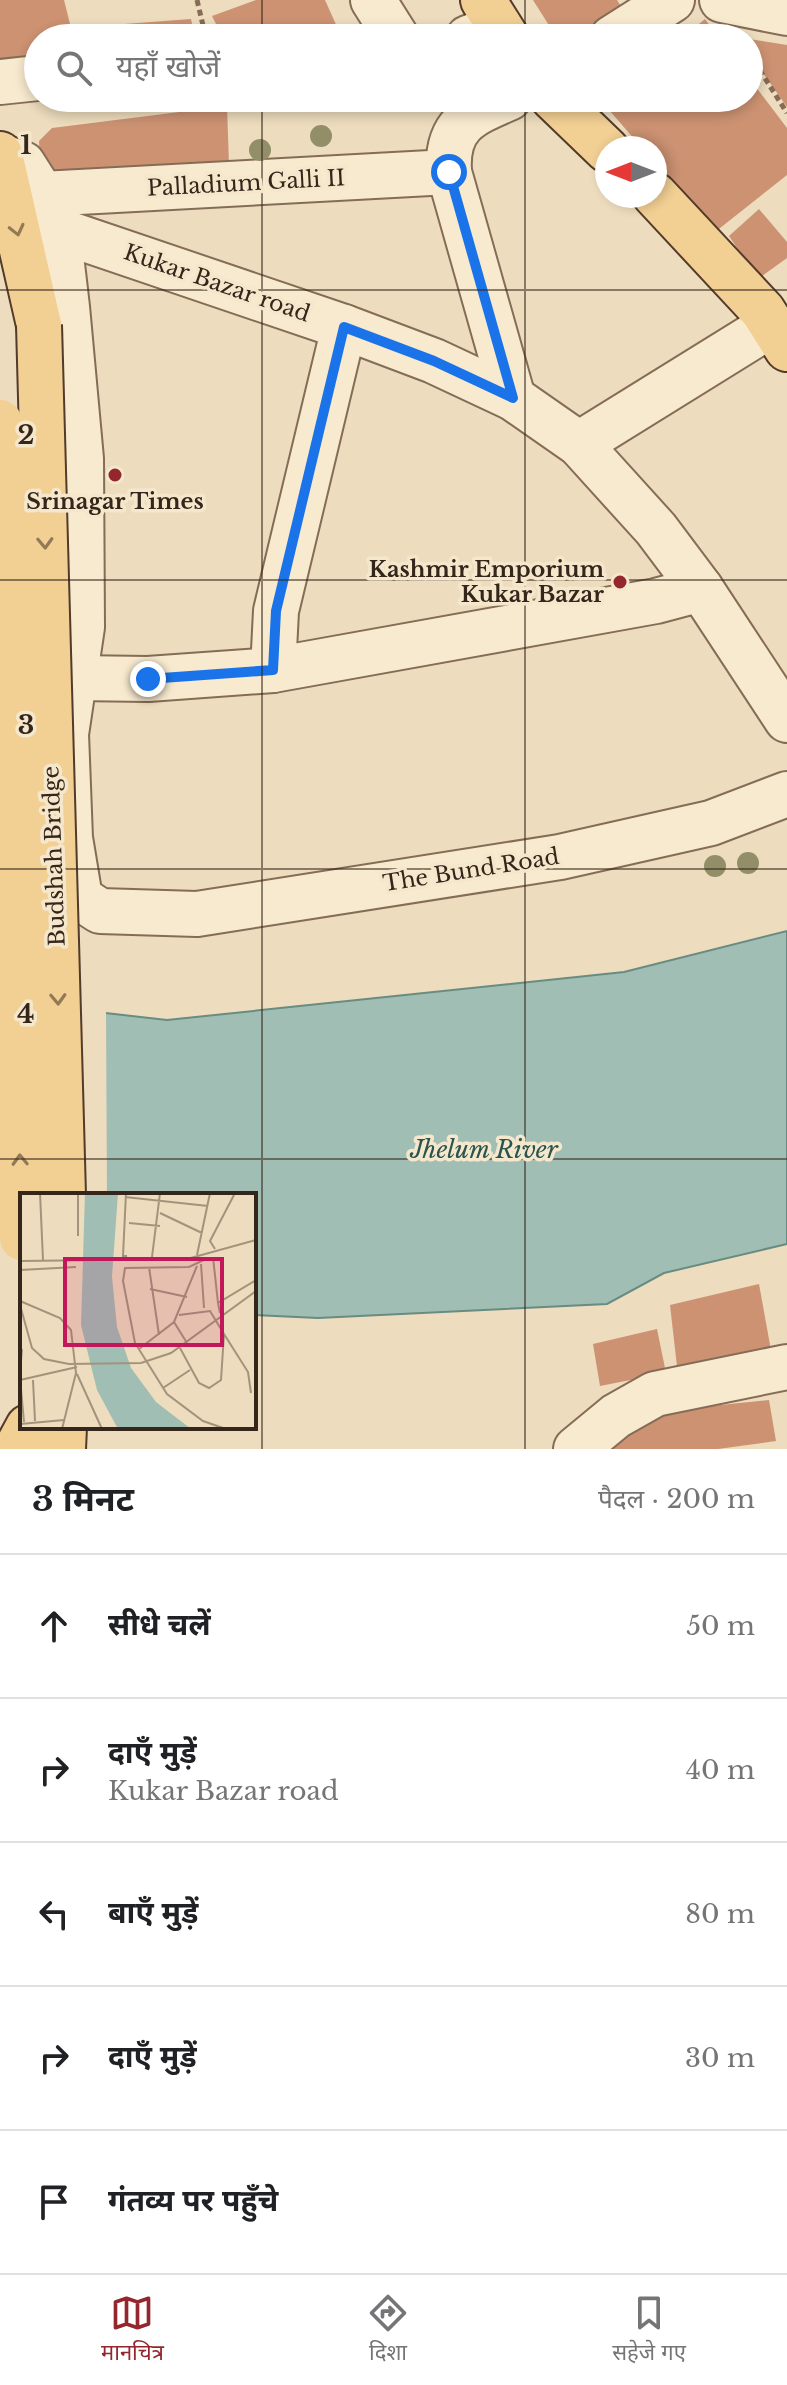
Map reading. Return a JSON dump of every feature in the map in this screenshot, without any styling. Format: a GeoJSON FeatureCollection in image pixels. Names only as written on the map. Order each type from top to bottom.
{"type":"FeatureCollection","features":[{"type":"Feature","properties":{"kind":"main road"},"geometry":{"type":"LineString","coordinates":[[568,112],[595,138]]}},
{"type":"Feature","properties":{"kind":"main road","name":"Budshah Bridge"},"geometry":{"type":"LineString","coordinates":[[0,155],[39,325],[63,1193]]}},
{"type":"Feature","properties":{"kind":"main road"},"geometry":{"type":"LineString","coordinates":[[667,208],[763,311],[779,337]]}},
{"type":"Feature","properties":{"kind":"main road","name":"Budshah Bridge"},"geometry":{"type":"LineString","coordinates":[[0,422],[21,1193]]}},
{"type":"Feature","properties":{"kind":"main road"},"geometry":{"type":"LineString","coordinates":[[16,1449],[50,1437]]}},
{"type":"Feature","properties":{"kind":"street"},"geometry":{"type":"LineString","coordinates":[[373,0],[388,24]]}},
{"type":"Feature","properties":{"kind":"street"},"geometry":{"type":"LineString","coordinates":[[634,24],[672,0]]}},
{"type":"Feature","properties":{"kind":"street"},"geometry":{"type":"LineString","coordinates":[[722,0],[787,13]]}},
{"type":"Feature","properties":{"kind":"street"},"geometry":{"type":"LineString","coordinates":[[0,82],[24,79]]}},
{"type":"Feature","properties":{"kind":"street"},"geometry":{"type":"LineString","coordinates":[[478,112],[455,133],[448,148],[449,172],[513,398]]}},
{"type":"Feature","properties":{"kind":"street"},"geometry":{"type":"LineString","coordinates":[[0,155],[23,164],[50,212],[81,459],[82,627],[75,678],[148,679],[273,670],[656,601],[701,589]]}},
{"type":"Feature","properties":{"kind":"street","name":"Palladium Galli II"},"geometry":{"type":"LineString","coordinates":[[50,212],[449,172]]}},
{"type":"Feature","properties":{"kind":"street","name":"Kukar Bazar road"},"geometry":{"type":"LineString","coordinates":[[50,212],[434,361],[513,398],[579,444],[656,529],[701,589],[787,720]]}},
{"type":"Feature","properties":{"kind":"street"},"geometry":{"type":"LineString","coordinates":[[273,670],[276,611],[344,327]]}},
{"type":"Feature","properties":{"kind":"street"},"geometry":{"type":"LineString","coordinates":[[579,444],[779,337]]}},
{"type":"Feature","properties":{"kind":"street","name":"The Bund Road"},"geometry":{"type":"LineString","coordinates":[[75,678],[66,734],[70,838],[80,898],[100,911],[197,914],[560,857],[711,823],[787,794]]}},
{"type":"Feature","properties":{"kind":"street"},"geometry":{"type":"LineString","coordinates":[[576,1449],[616,1416],[655,1394],[787,1367]]}},
{"type":"Feature","properties":{"kind":"path"},"geometry":{"type":"LineString","coordinates":[[197,0],[203,24]]}},
{"type":"Feature","properties":{"kind":"path"},"geometry":{"type":"LineString","coordinates":[[763,75],[787,113]]}},
{"type":"Feature","properties":{"kind":"water","name":"Jhelum River"},"geometry":{"type":"Polygon","coordinates":[[[787,931],[787,1244],[664,1273],[607,1304],[318,1318],[256,1315],[256,1193],[22,1193],[0,1001],[167,1020],[624,972],[787,931]]]}},
{"type":"Feature","properties":{"kind":"pier"},"geometry":{"type":"Polygon","coordinates":[[[0,997],[106,1009],[107,1193],[20,1193],[20,1309],[0,1308],[0,997]]]}},
{"type":"Feature","properties":{"kind":"building"},"geometry":{"type":"Polygon","coordinates":[[[0,0],[64,0],[70,24],[24,24],[24,65],[0,67],[0,0]]]}},
{"type":"Feature","properties":{"kind":"building"},"geometry":{"type":"Polygon","coordinates":[[[256,0],[325,0],[336,24],[216,24],[212,16],[256,0]]]}},
{"type":"Feature","properties":{"kind":"building"},"geometry":{"type":"Polygon","coordinates":[[[533,0],[617,0],[624,11],[603,24],[548,24],[533,0]]]}},
{"type":"Feature","properties":{"kind":"building"},"geometry":{"type":"Polygon","coordinates":[[[191,19],[192,24],[124,24],[191,19]]]}},
{"type":"Feature","properties":{"kind":"building"},"geometry":{"type":"Polygon","coordinates":[[[763,41],[787,45],[787,107],[763,73],[763,41]]]}},
{"type":"Feature","properties":{"kind":"building"},"geometry":{"type":"Polygon","coordinates":[[[763,96],[787,128],[787,175],[715,232],[667,177],[667,136],[632,136],[611,112],[763,112],[763,96]]]}},
{"type":"Feature","properties":{"kind":"building"},"geometry":{"type":"Polygon","coordinates":[[[179,112],[227,112],[229,165],[65,187],[40,164],[39,141],[52,128],[179,112]]]}},
{"type":"Feature","properties":{"kind":"building"},"geometry":{"type":"Polygon","coordinates":[[[759,209],[787,242],[787,258],[758,279],[729,236],[759,209]]]}},
{"type":"Feature","properties":{"kind":"building"},"geometry":{"type":"Polygon","coordinates":[[[759,1284],[772,1356],[678,1375],[670,1305],[759,1284]]]}},
{"type":"Feature","properties":{"kind":"building"},"geometry":{"type":"Polygon","coordinates":[[[657,1329],[666,1373],[600,1386],[593,1344],[657,1329]]]}},
{"type":"Feature","properties":{"kind":"building"},"geometry":{"type":"Polygon","coordinates":[[[769,1400],[776,1441],[718,1449],[600,1449],[662,1411],[769,1400]]]}},
{"type":"Feature","properties":{"kind":"place","name":"Srinagar Times"},"geometry":{"type":"Point","coordinates":[115,475]}},
{"type":"Feature","properties":{"kind":"place","name":"Kashmir Emporium Kukar Bazar"},"geometry":{"type":"Point","coordinates":[620,582]}},
{"type":"Feature","properties":{"kind":"route"},"geometry":{"type":"LineString","coordinates":[[148,679],[273,670],[276,611],[344,327],[434,361],[513,398],[449,172]]}}]}
